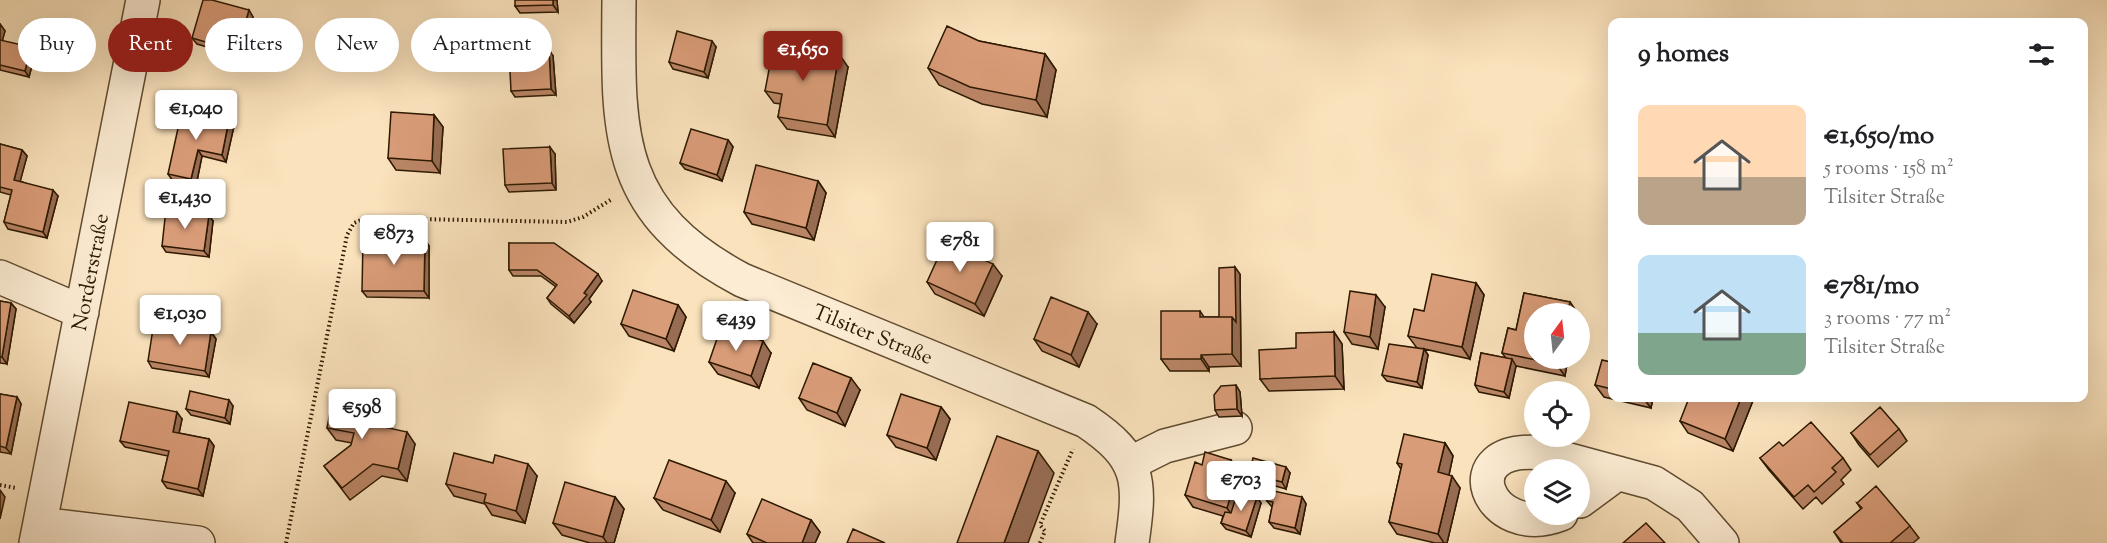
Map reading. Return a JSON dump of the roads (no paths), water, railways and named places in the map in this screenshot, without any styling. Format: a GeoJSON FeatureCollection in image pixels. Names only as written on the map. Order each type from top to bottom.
{"type":"FeatureCollection","features":[{"type":"Feature","properties":{"kind":"street","name":"Norderstraße"},"geometry":{"type":"LineString","coordinates":[[38,533],[143,0]]}},
{"type":"Feature","properties":{"kind":"street","name":"Tilsiter Straße"},"geometry":{"type":"LineString","coordinates":[[620,0],[621,120],[628,156],[638,183],[656,212],[678,239],[708,262],[742,280],[1086,421],[1113,439],[1131,463],[1137,493],[1132,543]]}},
{"type":"Feature","properties":{"kind":"street"},"geometry":{"type":"LineString","coordinates":[[0,277],[82,312]]}},
{"type":"Feature","properties":{"kind":"street"},"geometry":{"type":"LineString","coordinates":[[1131,463],[1165,446],[1235,428]]}},
{"type":"Feature","properties":{"kind":"street"},"geometry":{"type":"LineString","coordinates":[[1541,525],[1534,529],[1516,527],[1502,520],[1491,509],[1486,495],[1488,481],[1496,465],[1509,454],[1526,451],[1566,459]]}},
{"type":"Feature","properties":{"kind":"street"},"geometry":{"type":"LineString","coordinates":[[1590,466],[1654,483],[1672,493],[1690,506],[1722,543]]}},
{"type":"Feature","properties":{"kind":"street"},"geometry":{"type":"LineString","coordinates":[[1590,494],[1618,473]]}},
{"type":"Feature","properties":{"kind":"street"},"geometry":{"type":"LineString","coordinates":[[38,533],[198,543]]}}]}
